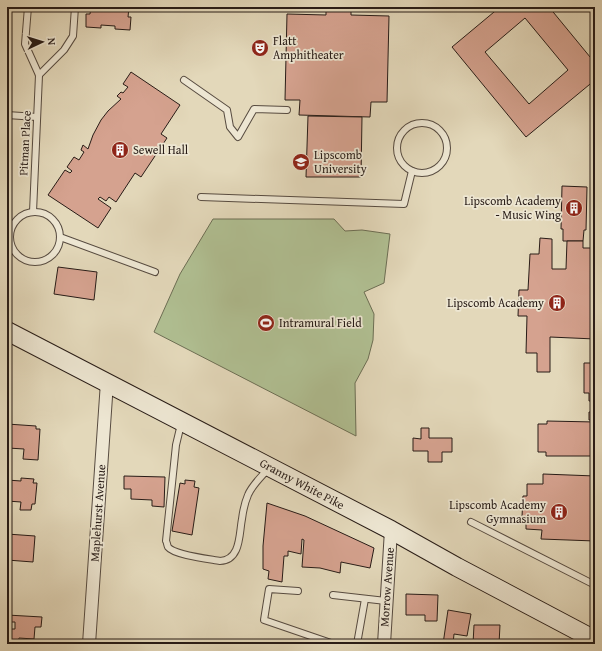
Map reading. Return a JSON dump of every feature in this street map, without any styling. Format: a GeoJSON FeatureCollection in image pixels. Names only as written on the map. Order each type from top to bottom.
{"type":"FeatureCollection","features":[{"type":"Feature","properties":{"kind":"main road","name":"Granny White Pike"},"geometry":{"type":"LineString","coordinates":[[7,331],[391,530],[457,567],[595,640]]}},
{"type":"Feature","properties":{"kind":"street","name":"Maplehurst Avenue"},"geometry":{"type":"LineString","coordinates":[[89,644],[107,382]]}},
{"type":"Feature","properties":{"kind":"street","name":"Morrow Avenue"},"geometry":{"type":"LineString","coordinates":[[384,644],[391,530]]}},
{"type":"Feature","properties":{"kind":"lane"},"geometry":{"type":"LineString","coordinates":[[28,7],[25,44],[39,75],[64,50],[72,36],[75,7]]}},
{"type":"Feature","properties":{"kind":"lane","name":"Pitman Place"},"geometry":{"type":"LineString","coordinates":[[33,212],[39,75]]}},
{"type":"Feature","properties":{"kind":"lane"},"geometry":{"type":"LineString","coordinates":[[184,80],[227,110],[230,127],[238,137],[254,109],[287,110]]}},
{"type":"Feature","properties":{"kind":"lane"},"geometry":{"type":"LineString","coordinates":[[7,115],[37,116]]}},
{"type":"Feature","properties":{"kind":"lane"},"geometry":{"type":"LineString","coordinates":[[416,123],[428,123],[436,126],[444,135],[448,148],[447,156],[443,164],[428,173],[412,171],[400,160],[397,152],[397,144],[400,136],[405,129],[416,123]]}},
{"type":"Feature","properties":{"kind":"lane"},"geometry":{"type":"LineString","coordinates":[[201,197],[404,204],[412,171]]}},
{"type":"Feature","properties":{"kind":"lane"},"geometry":{"type":"LineString","coordinates":[[33,212],[42,212],[49,216],[59,229],[60,237],[59,246],[54,253],[48,259],[40,262],[32,262],[23,259],[9,244],[11,231],[14,224],[25,214],[33,212]]}},
{"type":"Feature","properties":{"kind":"lane"},"geometry":{"type":"LineString","coordinates":[[60,237],[155,272]]}},
{"type":"Feature","properties":{"kind":"lane"},"geometry":{"type":"LineString","coordinates":[[181,420],[176,444],[166,541],[172,550],[188,555],[220,561],[231,558],[238,546],[242,517],[249,493],[256,482],[270,467]]}},
{"type":"Feature","properties":{"kind":"lane"},"geometry":{"type":"LineString","coordinates":[[471,522],[595,585]]}},
{"type":"Feature","properties":{"kind":"lane"},"geometry":{"type":"LineString","coordinates":[[298,591],[269,588],[264,620],[334,644]]}},
{"type":"Feature","properties":{"kind":"lane"},"geometry":{"type":"LineString","coordinates":[[334,595],[386,601]]}},
{"type":"Feature","properties":{"kind":"lane"},"geometry":{"type":"LineString","coordinates":[[357,644],[365,599]]}},
{"type":"Feature","properties":{"kind":"green space","name":"Intramural Field"},"geometry":{"type":"Polygon","coordinates":[[[213,219],[334,219],[345,231],[362,230],[390,234],[384,283],[364,292],[374,314],[373,340],[368,359],[355,383],[356,436],[154,332],[180,274],[213,219]]]}},
{"type":"Feature","properties":{"kind":"building"},"geometry":{"type":"Polygon","coordinates":[[[91,7],[129,7],[128,17],[131,17],[130,30],[115,29],[115,26],[101,25],[101,28],[86,27],[86,14],[90,14],[91,7]]]}},
{"type":"Feature","properties":{"kind":"building"},"geometry":{"type":"Polygon","coordinates":[[[135,7],[183,7],[183,9],[135,7]]]}},
{"type":"Feature","properties":{"kind":"building"},"geometry":{"type":"Polygon","coordinates":[[[326,7],[351,7],[351,15],[389,16],[387,102],[371,102],[370,117],[299,115],[300,100],[285,100],[287,14],[326,15],[326,7]]]}},
{"type":"Feature","properties":{"kind":"building"},"geometry":{"type":"Polygon","coordinates":[[[500,7],[549,7],[595,63],[595,80],[526,137],[452,47],[500,7]],[[525,18],[485,52],[529,104],[568,70],[525,18]]]}},
{"type":"Feature","properties":{"kind":"building","name":"Sewell Hall"},"geometry":{"type":"Polygon","coordinates":[[[131,72],[180,105],[161,134],[167,138],[141,177],[135,173],[116,202],[109,197],[106,201],[100,197],[98,199],[111,208],[98,228],[48,195],[65,170],[70,173],[72,171],[67,167],[74,157],[79,160],[84,152],[81,150],[83,145],[88,149],[101,120],[121,99],[117,96],[121,92],[123,93],[128,87],[123,84],[131,72]]]}},
{"type":"Feature","properties":{"kind":"building"},"geometry":{"type":"Polygon","coordinates":[[[308,116],[362,117],[361,177],[306,177],[308,116]]]}},
{"type":"Feature","properties":{"kind":"building","name":"Lipscomb Academy - Music Wing"},"geometry":{"type":"Polygon","coordinates":[[[562,186],[587,187],[586,230],[584,230],[583,241],[563,241],[563,229],[561,229],[562,186]]]}},
{"type":"Feature","properties":{"kind":"building","name":"Lipscomb Academy"},"geometry":{"type":"Polygon","coordinates":[[[540,238],[552,239],[552,269],[566,269],[567,241],[583,241],[583,248],[595,248],[595,339],[550,337],[550,372],[537,372],[537,353],[526,353],[527,316],[518,316],[519,290],[528,290],[530,254],[539,254],[540,238]]]}},
{"type":"Feature","properties":{"kind":"building"},"geometry":{"type":"Polygon","coordinates":[[[58,267],[97,272],[94,300],[54,294],[58,267]]]}},
{"type":"Feature","properties":{"kind":"building"},"geometry":{"type":"Polygon","coordinates":[[[591,357],[595,357],[595,401],[589,401],[589,393],[584,393],[584,363],[591,363],[591,357]]]}},
{"type":"Feature","properties":{"kind":"building"},"geometry":{"type":"Polygon","coordinates":[[[591,409],[595,409],[595,422],[593,422],[593,420],[589,420],[589,412],[591,412],[591,409]]]}},
{"type":"Feature","properties":{"kind":"building"},"geometry":{"type":"Polygon","coordinates":[[[547,421],[595,422],[595,456],[546,456],[546,452],[538,452],[538,424],[547,424],[547,421]]]}},
{"type":"Feature","properties":{"kind":"building"},"geometry":{"type":"Polygon","coordinates":[[[7,424],[36,426],[36,429],[40,429],[38,460],[23,459],[24,449],[7,447],[7,424]]]}},
{"type":"Feature","properties":{"kind":"building"},"geometry":{"type":"Polygon","coordinates":[[[421,428],[429,428],[429,438],[452,438],[452,452],[442,452],[442,462],[428,462],[428,451],[413,451],[413,438],[421,439],[421,428]]]}},
{"type":"Feature","properties":{"kind":"building"},"geometry":{"type":"Polygon","coordinates":[[[595,456],[595,476],[594,476],[595,456]]]}},
{"type":"Feature","properties":{"kind":"building","name":"Lipscomb Academy Gymnasium"},"geometry":{"type":"Polygon","coordinates":[[[543,474],[595,476],[595,541],[541,539],[542,530],[526,529],[526,517],[522,517],[523,496],[527,496],[527,484],[543,484],[543,474]]]}},
{"type":"Feature","properties":{"kind":"building"},"geometry":{"type":"Polygon","coordinates":[[[124,476],[165,477],[164,507],[152,506],[152,500],[131,499],[131,489],[124,489],[124,476]]]}},
{"type":"Feature","properties":{"kind":"building"},"geometry":{"type":"Polygon","coordinates":[[[21,478],[34,479],[33,483],[37,483],[35,504],[32,504],[31,510],[20,510],[21,502],[7,501],[7,480],[21,481],[21,478]]]}},
{"type":"Feature","properties":{"kind":"building"},"geometry":{"type":"Polygon","coordinates":[[[185,480],[195,481],[194,487],[199,488],[192,535],[172,531],[180,483],[185,484],[185,480]]]}},
{"type":"Feature","properties":{"kind":"building"},"geometry":{"type":"Polygon","coordinates":[[[267,503],[305,516],[374,548],[370,568],[341,562],[340,573],[320,568],[302,567],[304,540],[302,539],[301,554],[288,551],[288,556],[284,556],[282,582],[268,579],[269,571],[263,569],[263,546],[267,503]]]}},
{"type":"Feature","properties":{"kind":"building"},"geometry":{"type":"Polygon","coordinates":[[[7,534],[35,536],[33,562],[7,560],[7,534]]]}},
{"type":"Feature","properties":{"kind":"building"},"geometry":{"type":"Polygon","coordinates":[[[406,594],[438,595],[437,621],[425,621],[425,615],[406,615],[406,594]]]}},
{"type":"Feature","properties":{"kind":"building"},"geometry":{"type":"Polygon","coordinates":[[[448,610],[471,614],[467,636],[454,634],[453,644],[443,644],[448,610]]]}},
{"type":"Feature","properties":{"kind":"building"},"geometry":{"type":"Polygon","coordinates":[[[7,615],[42,617],[41,627],[35,627],[34,639],[19,638],[18,644],[7,643],[7,629],[15,629],[15,622],[7,622],[7,615]]]}},
{"type":"Feature","properties":{"kind":"building"},"geometry":{"type":"Polygon","coordinates":[[[474,625],[500,625],[499,644],[473,644],[474,625]]]}},
{"type":"Feature","properties":{"kind":"place","name":"Flatt Amphitheater"},"geometry":{"type":"Point","coordinates":[260,48]}},
{"type":"Feature","properties":{"kind":"place","name":"Sewell Hall"},"geometry":{"type":"Point","coordinates":[120,150]}},
{"type":"Feature","properties":{"kind":"place","name":"Lipscomb University"},"geometry":{"type":"Point","coordinates":[301,162]}},
{"type":"Feature","properties":{"kind":"place","name":"Lipscomb Academy - Music Wing"},"geometry":{"type":"Point","coordinates":[574,208]}},
{"type":"Feature","properties":{"kind":"place","name":"Lipscomb Academy"},"geometry":{"type":"Point","coordinates":[557,303]}},
{"type":"Feature","properties":{"kind":"place","name":"Intramural Field"},"geometry":{"type":"Point","coordinates":[266,323]}},
{"type":"Feature","properties":{"kind":"place","name":"Lipscomb Academy Gymnasium"},"geometry":{"type":"Point","coordinates":[559,512]}}]}
